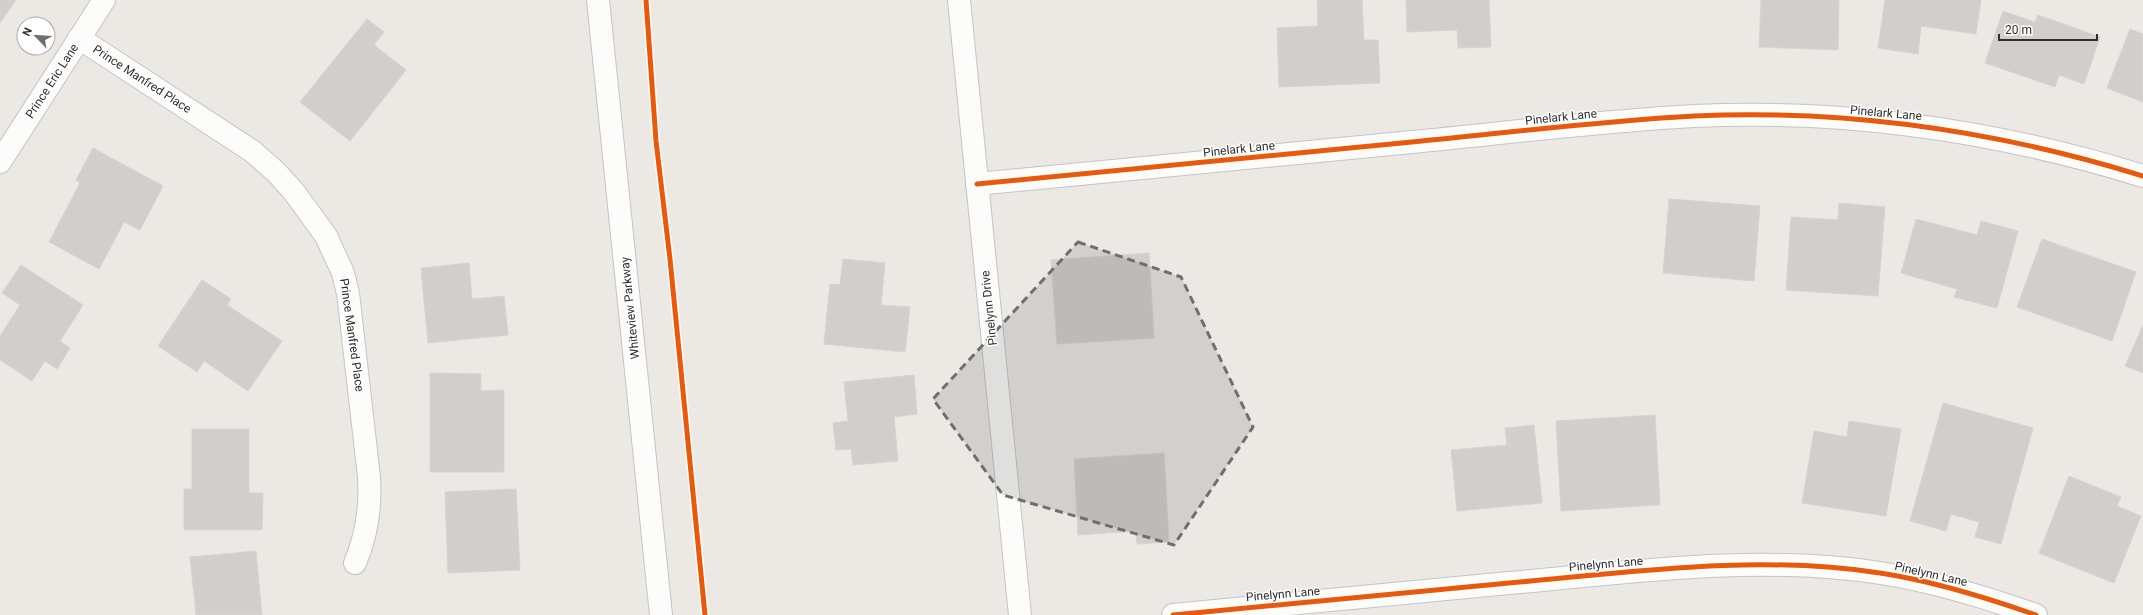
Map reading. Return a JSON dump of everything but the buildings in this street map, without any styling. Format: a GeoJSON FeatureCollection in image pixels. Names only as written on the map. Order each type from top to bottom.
{"type":"FeatureCollection","features":[{"type":"Feature","properties":{"kind":"street","name":"Prince Eric Lane"},"geometry":{"type":"LineString","coordinates":[[0,162],[104,0]]}},
{"type":"Feature","properties":{"kind":"street","name":"Whiteview Parkway"},"geometry":{"type":"LineString","coordinates":[[598,0],[662,615]]}},
{"type":"Feature","properties":{"kind":"street","name":"Pinelynn Drive"},"geometry":{"type":"LineString","coordinates":[[959,0],[1020,615]]}},
{"type":"Feature","properties":{"kind":"street","name":"Prince Manfred Place"},"geometry":{"type":"LineString","coordinates":[[79,38],[252,151],[294,192],[326,236],[343,273],[348,293],[369,477],[370,505],[367,531],[355,563]]}},
{"type":"Feature","properties":{"kind":"street","name":"Pinelark Lane"},"geometry":{"type":"LineString","coordinates":[[977,184],[1625,121],[1696,116],[1746,115],[1832,118],[1927,126],[2013,142],[2101,163],[2143,176]]}},
{"type":"Feature","properties":{"kind":"street","name":"Pinelynn Lane"},"geometry":{"type":"LineString","coordinates":[[1173,615],[1654,569],[1762,564],[1846,569],[1910,579],[1958,590],[2036,615]]}},
{"type":"Feature","properties":{"kind":"highlighted area"},"geometry":{"type":"Polygon","coordinates":[[[1078,242],[1181,277],[1253,427],[1174,545],[1003,495],[933,399],[1078,242]]]}},
{"type":"Feature","properties":{"kind":"cycle path"},"geometry":{"type":"LineString","coordinates":[[646,0],[656,141],[670,259],[705,615]]}},
{"type":"Feature","properties":{"kind":"cycle path"},"geometry":{"type":"LineString","coordinates":[[977,184],[1588,124],[1694,116],[1751,115],[1808,116],[1922,126],[1978,135],[2033,147],[2088,160],[2143,176]]}},
{"type":"Feature","properties":{"kind":"cycle path"},"geometry":{"type":"LineString","coordinates":[[1173,615],[1648,570],[1741,565],[1787,565],[1834,568],[1900,576],[1959,590],[2036,615]]}}]}
